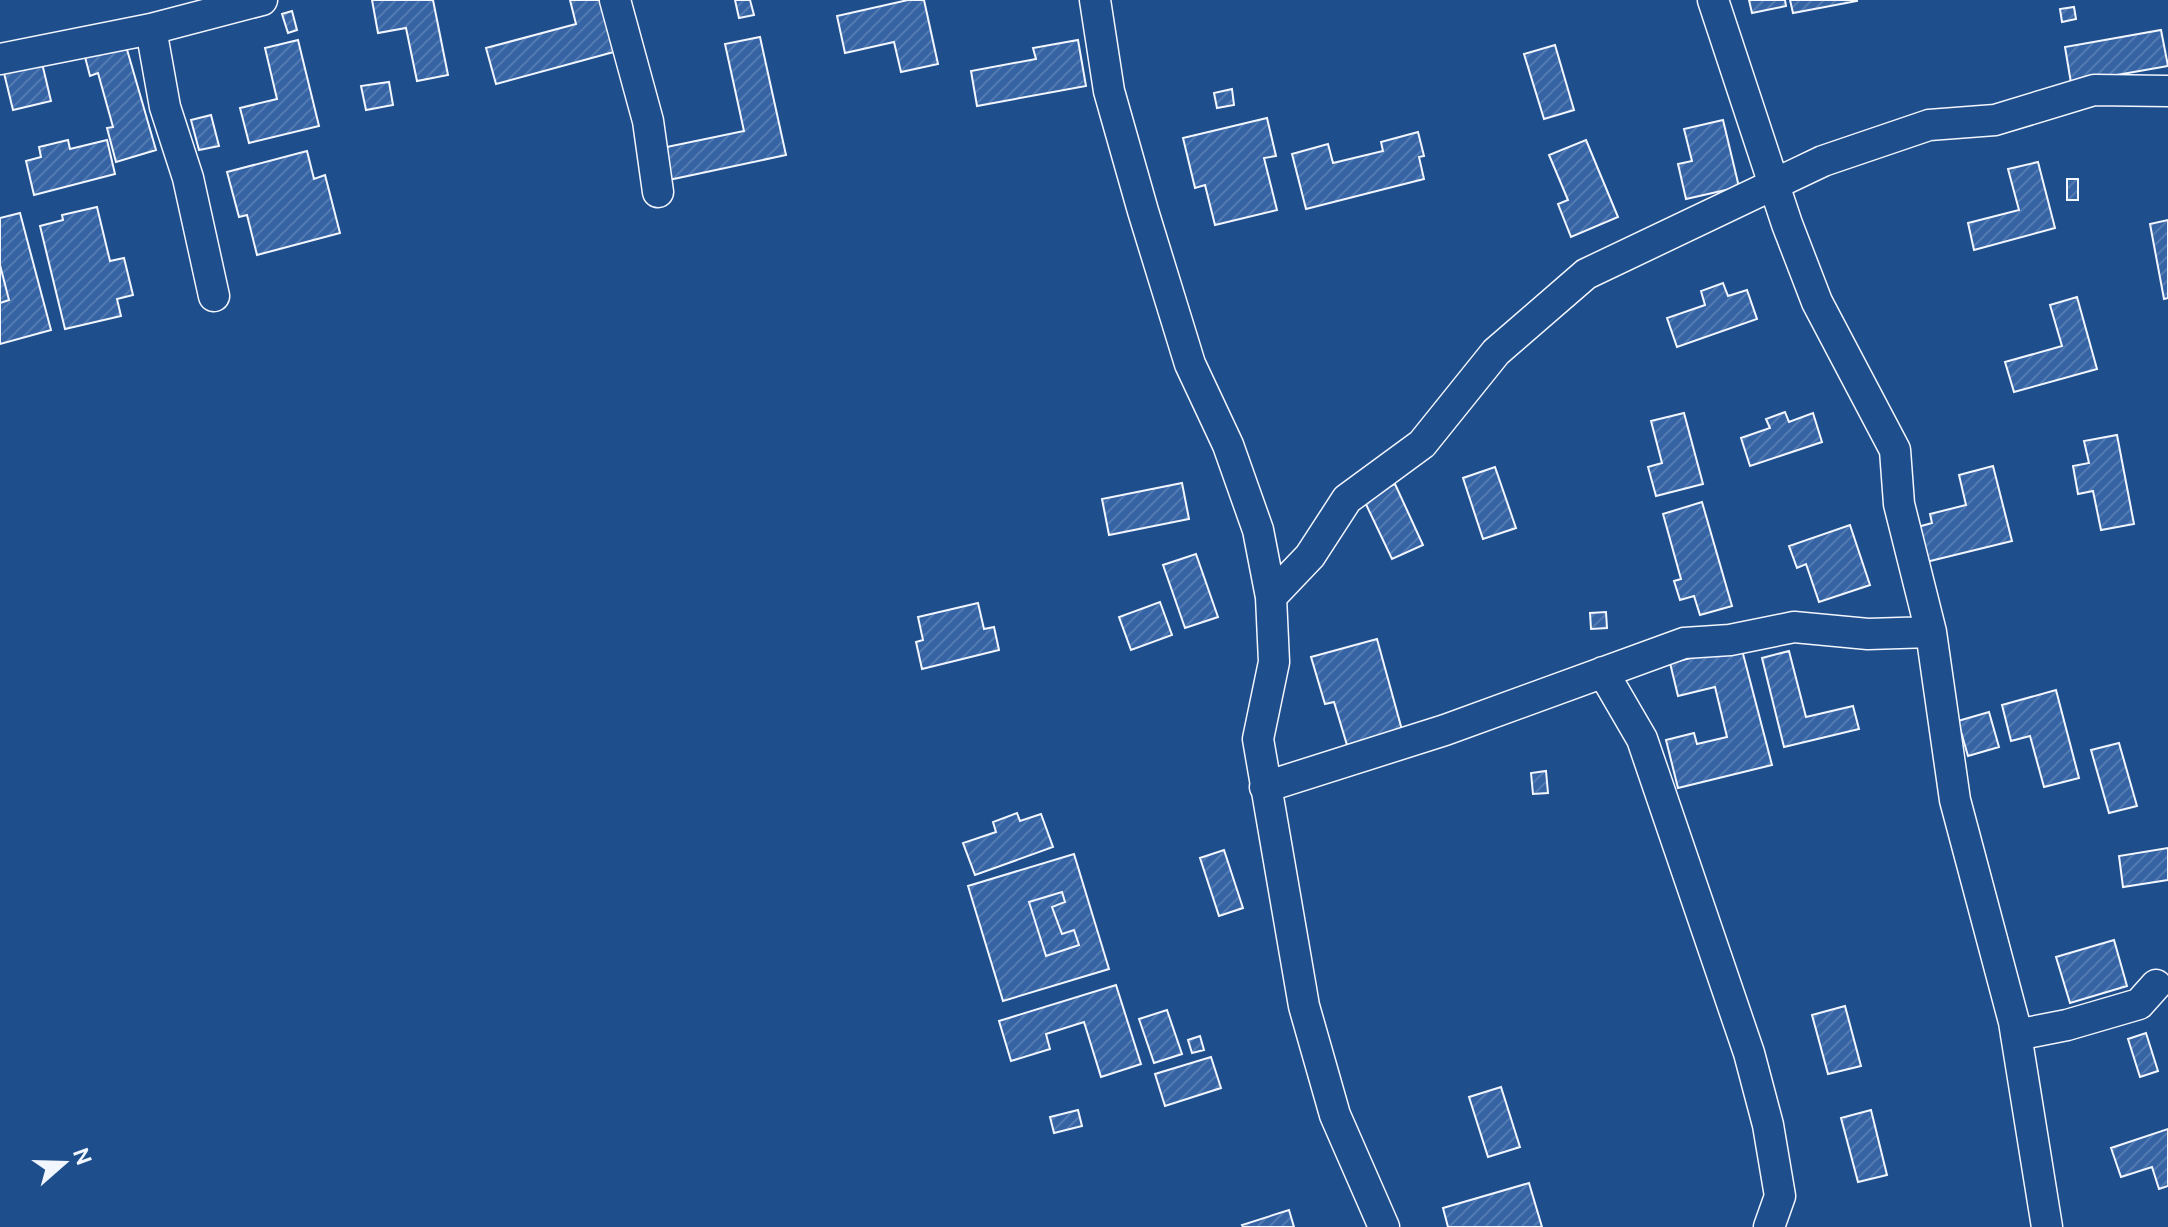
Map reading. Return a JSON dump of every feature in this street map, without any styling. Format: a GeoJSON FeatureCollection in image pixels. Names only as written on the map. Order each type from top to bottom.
{"type":"FeatureCollection","features":[{"type":"Feature","properties":{"kind":"street"},"geometry":{"type":"LineString","coordinates":[[0,59],[151,29],[262,0]]}},
{"type":"Feature","properties":{"kind":"street"},"geometry":{"type":"LineString","coordinates":[[615,0],[648,121],[658,192]]}},
{"type":"Feature","properties":{"kind":"street"},"geometry":{"type":"LineString","coordinates":[[1095,0],[1109,91],[1190,364],[1228,445],[1258,530],[1271,597],[1274,662],[1258,739],[1304,1006],[1335,1115],[1384,1227]]}},
{"type":"Feature","properties":{"kind":"street"},"geometry":{"type":"LineString","coordinates":[[1713,0],[1774,186],[1817,302],[1895,450],[1899,504],[1931,632],[1955,800],[2016,1035],[2047,1227]]}},
{"type":"Feature","properties":{"kind":"street"},"geometry":{"type":"LineString","coordinates":[[151,29],[165,107],[188,178],[214,296]]}},
{"type":"Feature","properties":{"kind":"street"},"geometry":{"type":"LineString","coordinates":[[1271,597],[1310,556],[1347,499],[1422,444],[1496,352],[1586,274],[1823,161],[1929,125],[1995,120],[2094,90],[2168,91]]}},
{"type":"Feature","properties":{"kind":"street"},"geometry":{"type":"LineString","coordinates":[[1265,787],[1445,730],[1684,643],[1730,640],[1794,627],[1868,634],[1931,632]]}},
{"type":"Feature","properties":{"kind":"street"},"geometry":{"type":"LineString","coordinates":[[1603,672],[1642,739],[1749,1053],[1768,1125],[1780,1196],[1769,1227]]}},
{"type":"Feature","properties":{"kind":"street"},"geometry":{"type":"LineString","coordinates":[[2016,1035],[2067,1025],[2139,1004],[2156,985]]}},
{"type":"Feature","properties":{"kind":"building"},"geometry":{"type":"Polygon","coordinates":[[[372,0],[433,0],[448,75],[417,81],[406,28],[378,33],[372,0]]]}},
{"type":"Feature","properties":{"kind":"building"},"geometry":{"type":"Polygon","coordinates":[[[570,0],[607,0],[621,50],[496,84],[486,48],[576,24],[570,0]]]}},
{"type":"Feature","properties":{"kind":"building"},"geometry":{"type":"Polygon","coordinates":[[[735,0],[750,0],[754,15],[739,18],[735,0]]]}},
{"type":"Feature","properties":{"kind":"building"},"geometry":{"type":"Polygon","coordinates":[[[908,0],[924,0],[938,64],[901,72],[894,42],[845,53],[837,16],[908,0]]]}},
{"type":"Feature","properties":{"kind":"building"},"geometry":{"type":"Polygon","coordinates":[[[1749,0],[1785,0],[1786,6],[1752,13],[1749,0]]]}},
{"type":"Feature","properties":{"kind":"building"},"geometry":{"type":"Polygon","coordinates":[[[1790,0],[1857,0],[1857,1],[1793,13],[1790,0]]]}},
{"type":"Feature","properties":{"kind":"building"},"geometry":{"type":"Polygon","coordinates":[[[2074,7],[2076,19],[2062,22],[2060,9],[2074,7]]]}},
{"type":"Feature","properties":{"kind":"building"},"geometry":{"type":"Polygon","coordinates":[[[292,11],[297,30],[288,33],[282,14],[292,11]]]}},
{"type":"Feature","properties":{"kind":"building"},"geometry":{"type":"Polygon","coordinates":[[[2161,30],[2168,66],[2071,83],[2065,47],[2161,30]]]}},
{"type":"Feature","properties":{"kind":"building"},"geometry":{"type":"Polygon","coordinates":[[[760,37],[786,155],[664,181],[657,149],[744,131],[725,44],[760,37]]]}},
{"type":"Feature","properties":{"kind":"building"},"geometry":{"type":"Polygon","coordinates":[[[298,40],[319,126],[249,143],[240,108],[277,99],[265,48],[298,40]]]}},
{"type":"Feature","properties":{"kind":"building"},"geometry":{"type":"Polygon","coordinates":[[[1078,40],[1086,86],[977,106],[971,71],[1036,59],[1033,48],[1078,40]]]}},
{"type":"Feature","properties":{"kind":"building"},"geometry":{"type":"Polygon","coordinates":[[[1555,45],[1574,110],[1544,119],[1524,54],[1555,45]]]}},
{"type":"Feature","properties":{"kind":"building"},"geometry":{"type":"Polygon","coordinates":[[[126,46],[156,150],[116,162],[107,128],[113,127],[98,73],[90,76],[85,57],[126,46]]]}},
{"type":"Feature","properties":{"kind":"building"},"geometry":{"type":"Polygon","coordinates":[[[42,63],[51,101],[13,110],[4,73],[42,63]]]}},
{"type":"Feature","properties":{"kind":"building"},"geometry":{"type":"Polygon","coordinates":[[[389,82],[393,105],[366,110],[361,86],[389,82]]]}},
{"type":"Feature","properties":{"kind":"building"},"geometry":{"type":"Polygon","coordinates":[[[1232,89],[1234,105],[1217,108],[1214,93],[1232,89]]]}},
{"type":"Feature","properties":{"kind":"building"},"geometry":{"type":"Polygon","coordinates":[[[211,115],[219,146],[199,150],[191,120],[211,115]]]}},
{"type":"Feature","properties":{"kind":"building"},"geometry":{"type":"Polygon","coordinates":[[[1267,118],[1276,156],[1264,158],[1277,210],[1215,225],[1205,185],[1195,188],[1183,138],[1267,118]]]}},
{"type":"Feature","properties":{"kind":"building"},"geometry":{"type":"Polygon","coordinates":[[[1723,120],[1739,187],[1686,199],[1678,164],[1692,161],[1684,129],[1723,120]]]}},
{"type":"Feature","properties":{"kind":"building"},"geometry":{"type":"Polygon","coordinates":[[[1418,132],[1424,156],[1419,157],[1424,179],[1306,209],[1292,154],[1328,144],[1333,163],[1383,151],[1381,142],[1418,132]]]}},
{"type":"Feature","properties":{"kind":"building"},"geometry":{"type":"Polygon","coordinates":[[[68,140],[70,149],[107,140],[115,174],[34,195],[26,161],[41,157],[39,147],[68,140]]]}},
{"type":"Feature","properties":{"kind":"building"},"geometry":{"type":"Polygon","coordinates":[[[1586,140],[1618,217],[1571,237],[1558,204],[1568,200],[1549,155],[1586,140]]]}},
{"type":"Feature","properties":{"kind":"building"},"geometry":{"type":"Polygon","coordinates":[[[307,151],[314,179],[325,175],[340,233],[257,255],[247,215],[239,217],[227,172],[307,151]]]}},
{"type":"Feature","properties":{"kind":"building"},"geometry":{"type":"Polygon","coordinates":[[[2038,162],[2055,228],[1974,250],[1968,223],[2019,210],[2008,169],[2038,162]]]}},
{"type":"Feature","properties":{"kind":"building"},"geometry":{"type":"Polygon","coordinates":[[[2067,179],[2078,179],[2078,200],[2067,200],[2067,179]]]}},
{"type":"Feature","properties":{"kind":"building"},"geometry":{"type":"Polygon","coordinates":[[[97,207],[110,261],[124,258],[133,295],[117,299],[121,316],[65,329],[40,226],[63,220],[62,215],[97,207]]]}},
{"type":"Feature","properties":{"kind":"building"},"geometry":{"type":"Polygon","coordinates":[[[20,213],[51,330],[0,344],[0,303],[9,300],[0,265],[0,218],[20,213]]]}},
{"type":"Feature","properties":{"kind":"building"},"geometry":{"type":"Polygon","coordinates":[[[2168,220],[2168,298],[2164,299],[2150,224],[2168,220]]]}},
{"type":"Feature","properties":{"kind":"building"},"geometry":{"type":"Polygon","coordinates":[[[0,265],[9,300],[0,303],[0,265]]]}},
{"type":"Feature","properties":{"kind":"building"},"geometry":{"type":"Polygon","coordinates":[[[1723,283],[1728,296],[1747,290],[1757,319],[1677,347],[1667,318],[1705,305],[1701,291],[1723,283]]]}},
{"type":"Feature","properties":{"kind":"building"},"geometry":{"type":"Polygon","coordinates":[[[2077,297],[2097,369],[2014,392],[2005,362],[2062,346],[2050,305],[2077,297]]]}},
{"type":"Feature","properties":{"kind":"building"},"geometry":{"type":"Polygon","coordinates":[[[1785,412],[1789,422],[1813,413],[1822,442],[1750,466],[1741,438],[1770,428],[1766,419],[1785,412]]]}},
{"type":"Feature","properties":{"kind":"building"},"geometry":{"type":"Polygon","coordinates":[[[1684,413],[1703,484],[1656,496],[1648,467],[1662,463],[1651,421],[1684,413]]]}},
{"type":"Feature","properties":{"kind":"building"},"geometry":{"type":"Polygon","coordinates":[[[2117,435],[2134,524],[2101,530],[2093,491],[2078,494],[2073,466],[2089,463],[2084,441],[2117,435]]]}},
{"type":"Feature","properties":{"kind":"building"},"geometry":{"type":"Polygon","coordinates":[[[1993,466],[2012,541],[1922,563],[1914,528],[1932,523],[1930,514],[1966,505],[1959,475],[1993,466]]]}},
{"type":"Feature","properties":{"kind":"building"},"geometry":{"type":"Polygon","coordinates":[[[1495,467],[1516,528],[1483,539],[1463,478],[1495,467]]]}},
{"type":"Feature","properties":{"kind":"building"},"geometry":{"type":"Polygon","coordinates":[[[1182,483],[1189,519],[1109,535],[1102,499],[1182,483]]]}},
{"type":"Feature","properties":{"kind":"building"},"geometry":{"type":"Polygon","coordinates":[[[1395,484],[1423,545],[1392,559],[1363,498],[1395,484]]]}},
{"type":"Feature","properties":{"kind":"building"},"geometry":{"type":"Polygon","coordinates":[[[1702,502],[1732,606],[1700,615],[1694,596],[1680,600],[1674,581],[1681,579],[1663,514],[1702,502]]]}},
{"type":"Feature","properties":{"kind":"building"},"geometry":{"type":"Polygon","coordinates":[[[1850,525],[1870,585],[1819,602],[1806,564],[1797,568],[1789,546],[1850,525]]]}},
{"type":"Feature","properties":{"kind":"building"},"geometry":{"type":"Polygon","coordinates":[[[1196,554],[1218,617],[1185,628],[1163,565],[1196,554]]]}},
{"type":"Feature","properties":{"kind":"building"},"geometry":{"type":"Polygon","coordinates":[[[1160,602],[1172,635],[1131,650],[1119,617],[1160,602]]]}},
{"type":"Feature","properties":{"kind":"building"},"geometry":{"type":"Polygon","coordinates":[[[978,603],[984,629],[994,627],[999,650],[922,669],[916,642],[923,640],[918,617],[978,603]]]}},
{"type":"Feature","properties":{"kind":"building"},"geometry":{"type":"Polygon","coordinates":[[[1606,612],[1607,628],[1591,629],[1590,613],[1606,612]]]}},
{"type":"Feature","properties":{"kind":"building"},"geometry":{"type":"Polygon","coordinates":[[[1377,639],[1402,730],[1347,745],[1334,702],[1325,704],[1311,657],[1377,639]]]}},
{"type":"Feature","properties":{"kind":"building"},"geometry":{"type":"Polygon","coordinates":[[[1741,646],[1772,765],[1678,788],[1666,740],[1694,733],[1697,744],[1727,737],[1715,687],[1678,696],[1670,663],[1741,646]]]}},
{"type":"Feature","properties":{"kind":"building"},"geometry":{"type":"Polygon","coordinates":[[[1789,651],[1806,717],[1853,706],[1859,729],[1784,747],[1762,658],[1789,651]]]}},
{"type":"Feature","properties":{"kind":"building"},"geometry":{"type":"Polygon","coordinates":[[[2056,690],[2079,778],[2044,787],[2030,736],[2011,741],[2002,705],[2056,690]]]}},
{"type":"Feature","properties":{"kind":"building"},"geometry":{"type":"Polygon","coordinates":[[[1989,712],[1999,747],[1968,756],[1958,721],[1989,712]]]}},
{"type":"Feature","properties":{"kind":"building"},"geometry":{"type":"Polygon","coordinates":[[[2119,743],[2137,806],[2109,813],[2091,750],[2119,743]]]}},
{"type":"Feature","properties":{"kind":"building"},"geometry":{"type":"Polygon","coordinates":[[[1546,771],[1548,793],[1533,794],[1531,773],[1546,771]]]}},
{"type":"Feature","properties":{"kind":"building"},"geometry":{"type":"Polygon","coordinates":[[[1017,813],[1020,821],[1041,814],[1053,847],[975,875],[963,843],[996,832],[993,822],[1017,813]]]}},
{"type":"Feature","properties":{"kind":"building"},"geometry":{"type":"Polygon","coordinates":[[[2168,848],[2168,880],[2123,887],[2119,856],[2168,848]]]}},
{"type":"Feature","properties":{"kind":"building"},"geometry":{"type":"Polygon","coordinates":[[[1224,850],[1243,908],[1219,916],[1200,858],[1224,850]]]}},
{"type":"Feature","properties":{"kind":"building"},"geometry":{"type":"Polygon","coordinates":[[[1074,854],[1109,969],[1003,1001],[968,886],[1074,854]],[[1062,892],[1029,902],[1046,956],[1079,945],[1074,930],[1062,934],[1052,907],[1065,902],[1062,892]]]}},
{"type":"Feature","properties":{"kind":"building"},"geometry":{"type":"Polygon","coordinates":[[[1062,892],[1065,902],[1052,907],[1062,934],[1074,930],[1079,945],[1046,956],[1029,902],[1062,892]]]}},
{"type":"Feature","properties":{"kind":"building"},"geometry":{"type":"Polygon","coordinates":[[[2114,940],[2127,986],[2070,1003],[2056,957],[2114,940]]]}},
{"type":"Feature","properties":{"kind":"building"},"geometry":{"type":"Polygon","coordinates":[[[1116,985],[1141,1064],[1101,1077],[1084,1022],[1046,1034],[1050,1049],[1011,1061],[999,1021],[1116,985]]]}},
{"type":"Feature","properties":{"kind":"building"},"geometry":{"type":"Polygon","coordinates":[[[1845,1006],[1861,1066],[1828,1074],[1812,1015],[1845,1006]]]}},
{"type":"Feature","properties":{"kind":"building"},"geometry":{"type":"Polygon","coordinates":[[[1167,1010],[1182,1054],[1154,1063],[1139,1019],[1167,1010]]]}},
{"type":"Feature","properties":{"kind":"building"},"geometry":{"type":"Polygon","coordinates":[[[2146,1033],[2158,1071],[2140,1077],[2128,1039],[2146,1033]]]}},
{"type":"Feature","properties":{"kind":"building"},"geometry":{"type":"Polygon","coordinates":[[[1200,1036],[1204,1050],[1192,1053],[1188,1040],[1200,1036]]]}},
{"type":"Feature","properties":{"kind":"building"},"geometry":{"type":"Polygon","coordinates":[[[1211,1057],[1221,1088],[1165,1106],[1155,1074],[1211,1057]]]}},
{"type":"Feature","properties":{"kind":"building"},"geometry":{"type":"Polygon","coordinates":[[[1501,1087],[1520,1147],[1488,1157],[1469,1097],[1501,1087]]]}},
{"type":"Feature","properties":{"kind":"building"},"geometry":{"type":"Polygon","coordinates":[[[1078,1110],[1082,1126],[1054,1133],[1050,1117],[1078,1110]]]}},
{"type":"Feature","properties":{"kind":"building"},"geometry":{"type":"Polygon","coordinates":[[[1871,1110],[1887,1175],[1858,1182],[1841,1118],[1871,1110]]]}},
{"type":"Feature","properties":{"kind":"building"},"geometry":{"type":"Polygon","coordinates":[[[2168,1129],[2168,1186],[2159,1189],[2152,1167],[2121,1177],[2111,1148],[2168,1129]]]}},
{"type":"Feature","properties":{"kind":"building"},"geometry":{"type":"Polygon","coordinates":[[[1529,1183],[1542,1227],[1448,1227],[1443,1208],[1529,1183]]]}},
{"type":"Feature","properties":{"kind":"building"},"geometry":{"type":"Polygon","coordinates":[[[1289,1210],[1294,1227],[1242,1225],[1289,1210]]]}}]}
